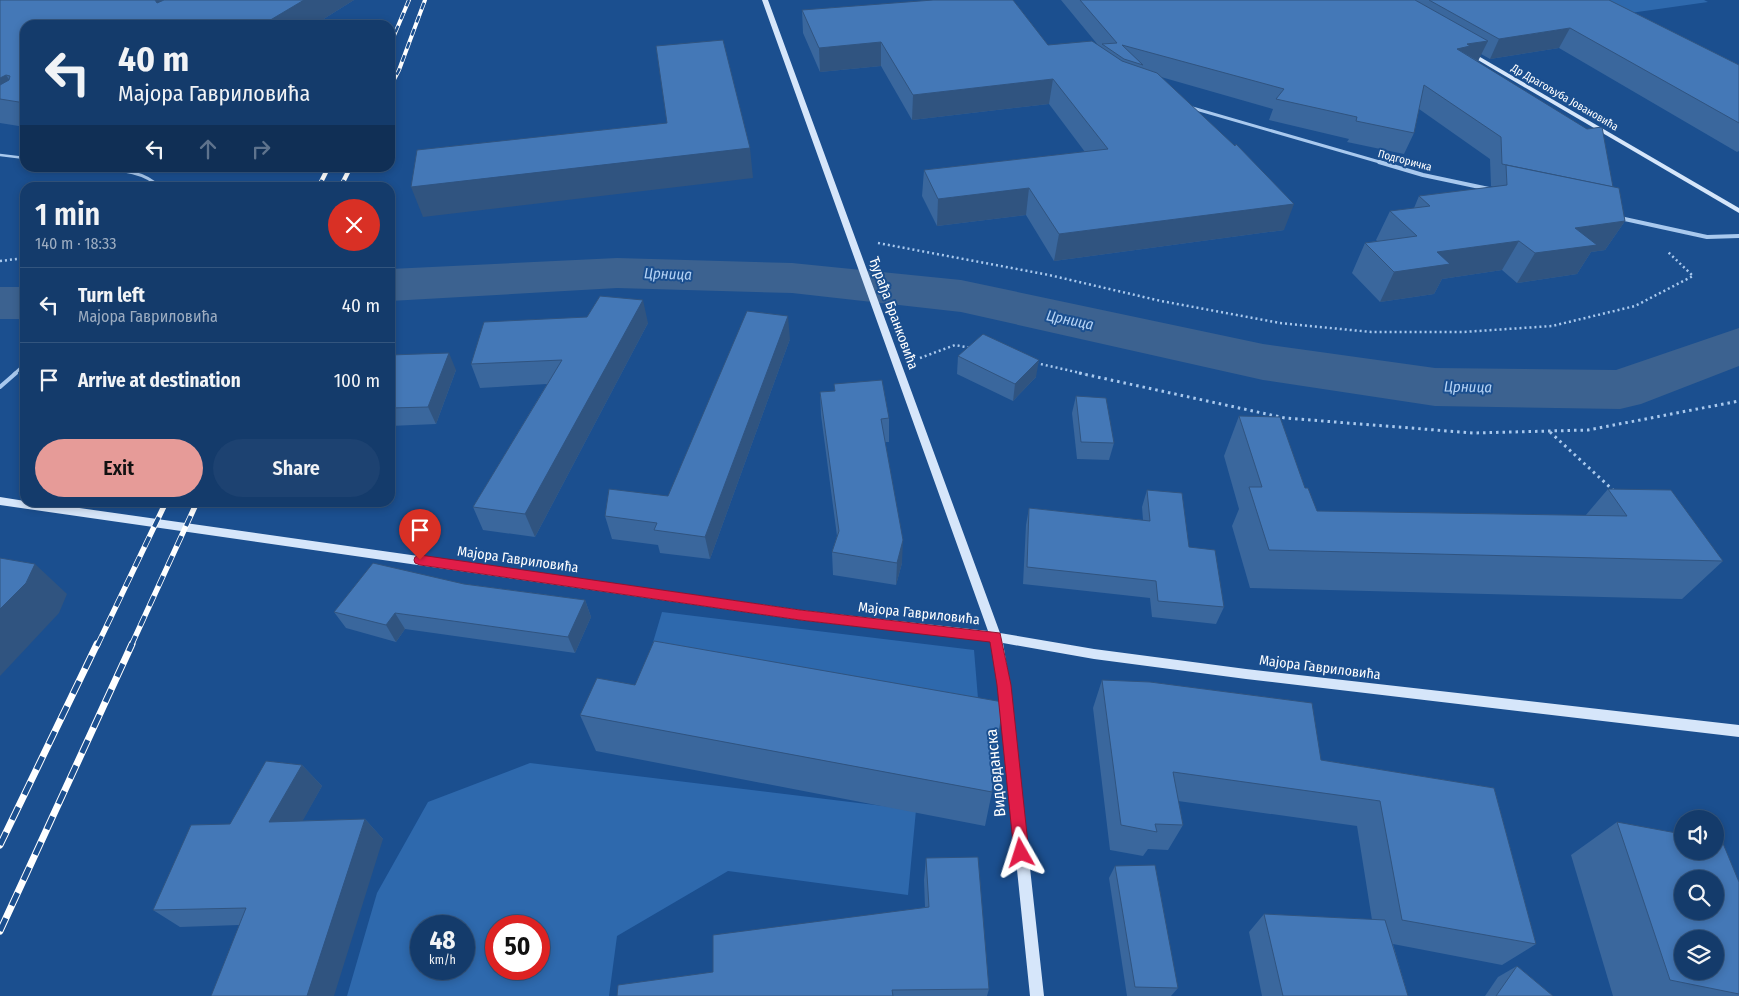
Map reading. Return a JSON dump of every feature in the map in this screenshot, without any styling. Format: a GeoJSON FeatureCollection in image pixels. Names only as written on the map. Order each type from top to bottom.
{"type":"FeatureCollection","features":[{"type":"Feature","properties":{"kind":"street","name":"Ђурађа Бранковића"},"geometry":{"type":"LineString","coordinates":[[765,0],[853,238],[996,637]]}},
{"type":"Feature","properties":{"kind":"street","name":"Др Драгољуба Јовановића"},"geometry":{"type":"LineString","coordinates":[[1463,50],[1739,211]]}},
{"type":"Feature","properties":{"kind":"street","name":"Подгоричка"},"geometry":{"type":"LineString","coordinates":[[1184,105],[1423,175],[1491,190]]}},
{"type":"Feature","properties":{"kind":"street"},"geometry":{"type":"LineString","coordinates":[[1617,217],[1706,237],[1739,236]]}},
{"type":"Feature","properties":{"kind":"street","name":"Мајора Гавриловића"},"geometry":{"type":"LineString","coordinates":[[0,501],[20,504]]}},
{"type":"Feature","properties":{"kind":"street","name":"Мајора Гавриловића"},"geometry":{"type":"LineString","coordinates":[[43,507],[800,615],[996,637],[1094,654],[1246,674],[1739,731]]}},
{"type":"Feature","properties":{"kind":"street","name":"Видовданска"},"geometry":{"type":"LineString","coordinates":[[996,637],[1004,685],[1037,996]]}},
{"type":"Feature","properties":{"kind":"lane"},"geometry":{"type":"LineString","coordinates":[[0,155],[20,157]]}},
{"type":"Feature","properties":{"kind":"lane"},"geometry":{"type":"LineString","coordinates":[[114,172],[146,177],[155,182]]}},
{"type":"Feature","properties":{"kind":"lane"},"geometry":{"type":"LineString","coordinates":[[0,387],[20,369]]}},
{"type":"Feature","properties":{"kind":"path"},"geometry":{"type":"LineString","coordinates":[[853,238],[1049,275],[1161,301],[1280,323],[1371,332],[1463,332],[1561,324],[1635,306],[1693,276],[1636,221]]}},
{"type":"Feature","properties":{"kind":"path"},"geometry":{"type":"LineString","coordinates":[[0,260],[20,258]]}},
{"type":"Feature","properties":{"kind":"path"},"geometry":{"type":"LineString","coordinates":[[899,366],[955,345],[974,349]]}},
{"type":"Feature","properties":{"kind":"path"},"geometry":{"type":"LineString","coordinates":[[1032,362],[1285,418],[1473,433],[1588,430],[1739,401]]}},
{"type":"Feature","properties":{"kind":"path"},"geometry":{"type":"LineString","coordinates":[[1549,431],[1620,496]]}},
{"type":"Feature","properties":{"kind":"shaded area"},"geometry":{"type":"Polygon","coordinates":[[[1568,0],[1704,0],[1708,2],[1602,17],[1568,0]]]}},
{"type":"Feature","properties":{"kind":"shaded area"},"geometry":{"type":"Polygon","coordinates":[[[662,612],[974,650],[980,723],[646,666],[662,612]]]}},
{"type":"Feature","properties":{"kind":"shaded area"},"geometry":{"type":"Polygon","coordinates":[[[530,763],[916,810],[908,895],[728,871],[617,936],[609,996],[347,996],[377,893],[428,802],[530,763]]]}},
{"type":"Feature","properties":{"kind":"building"},"geometry":{"type":"Polygon","coordinates":[[[0,0],[155,0],[157,3],[164,0],[304,0],[270,20],[20,20],[20,102],[0,99],[0,85],[9,80],[10,76],[6,75],[0,78],[0,0]]]}},
{"type":"Feature","properties":{"kind":"building"},"geometry":{"type":"Polygon","coordinates":[[[933,0],[1013,0],[1048,45],[1092,41],[1122,61],[1157,73],[1235,146],[1236,144],[1294,204],[1059,234],[1029,188],[938,199],[924,170],[1108,149],[1053,79],[913,95],[881,42],[819,48],[802,10],[933,0]]]}},
{"type":"Feature","properties":{"kind":"building"},"geometry":{"type":"Polygon","coordinates":[[[1080,0],[1415,0],[1488,41],[1467,44],[1470,46],[1457,49],[1587,129],[1602,127],[1613,187],[1502,164],[1501,137],[1424,85],[1414,133],[1356,121],[1357,117],[1276,99],[1284,89],[1122,45],[1143,65],[1124,59],[1102,44],[1117,43],[1080,0]]]}},
{"type":"Feature","properties":{"kind":"building"},"geometry":{"type":"Polygon","coordinates":[[[1429,0],[1609,0],[1739,65],[1739,123],[1570,28],[1499,39],[1429,0]]]}},
{"type":"Feature","properties":{"kind":"building"},"geometry":{"type":"Polygon","coordinates":[[[723,40],[750,148],[411,187],[417,150],[667,123],[656,46],[723,40]]]}},
{"type":"Feature","properties":{"kind":"building"},"geometry":{"type":"Polygon","coordinates":[[[1506,165],[1619,188],[1625,221],[1575,228],[1597,245],[1535,253],[1519,241],[1437,252],[1450,264],[1394,272],[1365,243],[1417,236],[1390,211],[1430,206],[1419,196],[1507,185],[1506,165]]]}},
{"type":"Feature","properties":{"kind":"building"},"geometry":{"type":"Polygon","coordinates":[[[600,296],[643,300],[525,514],[473,507],[562,360],[471,364],[484,322],[587,317],[600,296]]]}},
{"type":"Feature","properties":{"kind":"building"},"geometry":{"type":"Polygon","coordinates":[[[747,311],[788,316],[705,537],[654,530],[657,523],[605,516],[609,489],[668,496],[747,311]]]}},
{"type":"Feature","properties":{"kind":"building"},"geometry":{"type":"Polygon","coordinates":[[[983,334],[1039,360],[1015,384],[958,356],[983,334]]]}},
{"type":"Feature","properties":{"kind":"building"},"geometry":{"type":"Polygon","coordinates":[[[449,353],[428,407],[395,408],[395,355],[449,353]]]}},
{"type":"Feature","properties":{"kind":"building"},"geometry":{"type":"Polygon","coordinates":[[[882,380],[889,418],[881,419],[903,540],[897,563],[832,552],[839,531],[820,392],[835,391],[834,384],[882,380]]]}},
{"type":"Feature","properties":{"kind":"building"},"geometry":{"type":"Polygon","coordinates":[[[1076,396],[1106,398],[1114,443],[1081,442],[1076,396]]]}},
{"type":"Feature","properties":{"kind":"building"},"geometry":{"type":"Polygon","coordinates":[[[1239,416],[1280,417],[1305,488],[1308,488],[1317,511],[1627,516],[1608,489],[1671,490],[1723,561],[1269,550],[1249,487],[1262,487],[1239,416]]]}},
{"type":"Feature","properties":{"kind":"building"},"geometry":{"type":"Polygon","coordinates":[[[1147,490],[1182,493],[1189,547],[1215,550],[1224,607],[1158,601],[1156,581],[1027,567],[1029,508],[1150,521],[1147,490]]]}},
{"type":"Feature","properties":{"kind":"building"},"geometry":{"type":"Polygon","coordinates":[[[0,558],[35,564],[26,583],[0,609],[0,558]]]}},
{"type":"Feature","properties":{"kind":"building"},"geometry":{"type":"Polygon","coordinates":[[[373,563],[464,584],[585,600],[568,637],[395,613],[386,625],[334,612],[373,563]]]}},
{"type":"Feature","properties":{"kind":"building"},"geometry":{"type":"Polygon","coordinates":[[[654,641],[1003,702],[992,792],[580,715],[597,678],[635,685],[654,641]]]}},
{"type":"Feature","properties":{"kind":"building"},"geometry":{"type":"Polygon","coordinates":[[[1102,680],[1150,682],[1312,703],[1321,760],[1494,788],[1536,944],[1402,920],[1380,801],[1173,772],[1183,825],[1155,824],[1157,832],[1121,825],[1102,680]]]}},
{"type":"Feature","properties":{"kind":"building"},"geometry":{"type":"Polygon","coordinates":[[[266,761],[302,765],[269,822],[365,819],[307,996],[211,996],[246,908],[153,910],[191,825],[230,824],[266,761]]]}},
{"type":"Feature","properties":{"kind":"building"},"geometry":{"type":"Polygon","coordinates":[[[1617,822],[1674,833],[1674,860],[1724,860],[1724,846],[1739,882],[1739,994],[1670,980],[1617,822]]]}},
{"type":"Feature","properties":{"kind":"building"},"geometry":{"type":"Polygon","coordinates":[[[978,857],[989,989],[892,990],[893,996],[617,996],[618,985],[713,972],[713,935],[929,907],[926,858],[978,857]]]}},
{"type":"Feature","properties":{"kind":"building"},"geometry":{"type":"Polygon","coordinates":[[[1155,865],[1178,988],[1135,987],[1115,866],[1155,865]]]}},
{"type":"Feature","properties":{"kind":"building"},"geometry":{"type":"Polygon","coordinates":[[[1264,914],[1385,920],[1408,996],[1283,996],[1264,914]]]}},
{"type":"Feature","properties":{"kind":"building"},"geometry":{"type":"Polygon","coordinates":[[[1517,966],[1553,996],[1496,996],[1517,966]]]}},
{"type":"Feature","properties":{"kind":"waterway","name":"Црница"},"geometry":{"type":"LineString","coordinates":[[395,285],[617,273],[792,278],[961,296],[1263,362],[1435,387],[1620,390],[1739,346]]}},
{"type":"Feature","properties":{"kind":"waterway","name":"Црница"},"geometry":{"type":"LineString","coordinates":[[0,303],[20,303]]}},
{"type":"Feature","properties":{"kind":"railway"},"geometry":{"type":"LineString","coordinates":[[395,33],[409,0]]}},
{"type":"Feature","properties":{"kind":"railway"},"geometry":{"type":"LineString","coordinates":[[395,78],[425,0]]}},
{"type":"Feature","properties":{"kind":"railway"},"geometry":{"type":"LineString","coordinates":[[321,182],[326,172]]}},
{"type":"Feature","properties":{"kind":"railway"},"geometry":{"type":"LineString","coordinates":[[343,182],[348,172]]}},
{"type":"Feature","properties":{"kind":"railway"},"geometry":{"type":"LineString","coordinates":[[97,646],[164,507]]}},
{"type":"Feature","properties":{"kind":"railway"},"geometry":{"type":"LineString","coordinates":[[131,646],[195,507]]}},
{"type":"Feature","properties":{"kind":"railway"},"geometry":{"type":"LineString","coordinates":[[0,845],[97,644]]}},
{"type":"Feature","properties":{"kind":"railway"},"geometry":{"type":"LineString","coordinates":[[0,931],[132,644]]}},
{"type":"Feature","properties":{"kind":"route"},"geometry":{"type":"LineString","coordinates":[[420,560],[800,615],[996,637],[1004,685],[1021,853]]}}]}
